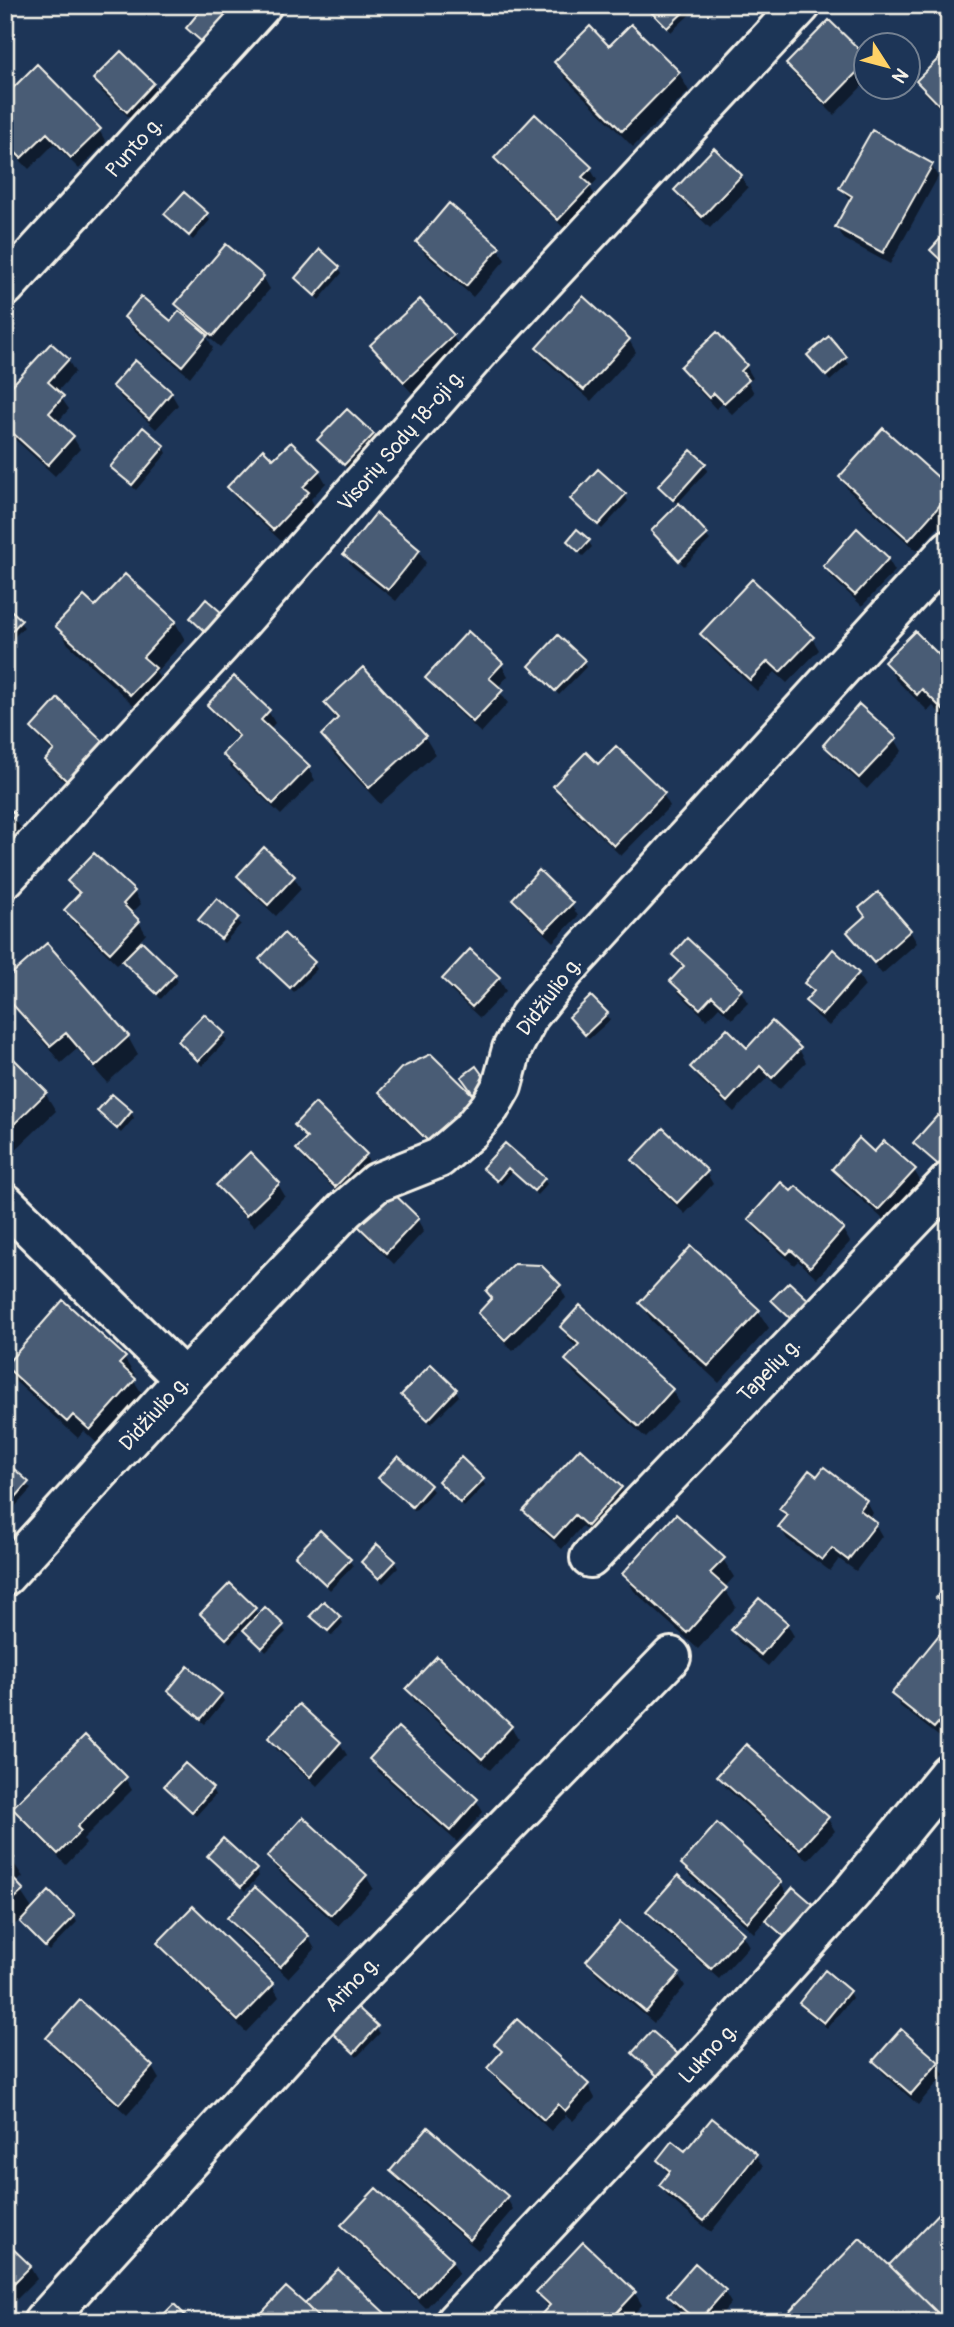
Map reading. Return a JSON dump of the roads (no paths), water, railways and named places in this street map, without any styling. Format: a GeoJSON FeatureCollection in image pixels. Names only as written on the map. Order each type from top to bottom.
{"type":"FeatureCollection","features":[{"type":"Feature","properties":{"kind":"street","name":"Punto g."},"geometry":{"type":"LineString","coordinates":[[5,288],[262,5]]}},
{"type":"Feature","properties":{"kind":"street","name":"Visorių Sodų 18-oji g."},"geometry":{"type":"LineString","coordinates":[[5,878],[222,643],[479,351],[801,5]]}},
{"type":"Feature","properties":{"kind":"street","name":"Didžiulio g."},"geometry":{"type":"LineString","coordinates":[[5,1576],[184,1379],[345,1210],[376,1183],[439,1158],[470,1131],[502,1087],[512,1049],[529,1016],[564,972],[949,550]]}},
{"type":"Feature","properties":{"kind":"street","name":"Tapelių g."},"geometry":{"type":"LineString","coordinates":[[590,1558],[949,1182]]}},
{"type":"Feature","properties":{"kind":"street"},"geometry":{"type":"LineString","coordinates":[[5,1204],[184,1379]]}},
{"type":"Feature","properties":{"kind":"street","name":"Arino g."},"geometry":{"type":"LineString","coordinates":[[43,2322],[331,2005],[671,1657]]}},
{"type":"Feature","properties":{"kind":"street","name":"Lukno g."},"geometry":{"type":"LineString","coordinates":[[455,2322],[725,2034],[853,1891],[949,1773]]}}]}
